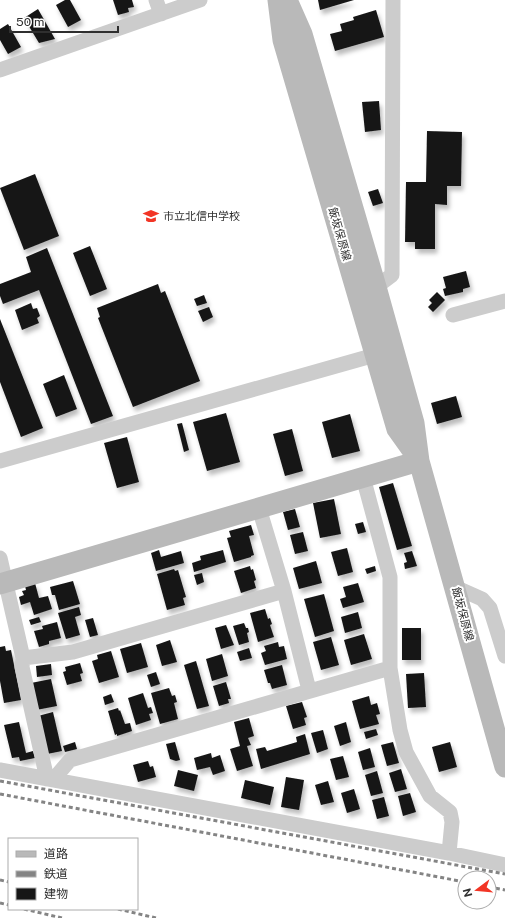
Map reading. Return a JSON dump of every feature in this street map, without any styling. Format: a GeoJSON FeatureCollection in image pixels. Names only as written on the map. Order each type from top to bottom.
{"type":"FeatureCollection","features":[{"type":"Feature","properties":{"kind":"main road","name":"飯坂保原線"},"geometry":{"type":"LineString","coordinates":[[278,0],[283,40],[397,429],[419,461]]}},
{"type":"Feature","properties":{"kind":"main road","name":"飯坂保原線"},"geometry":{"type":"LineString","coordinates":[[287,0],[302,34],[376,287],[414,423],[419,461],[505,768]]}},
{"type":"Feature","properties":{"kind":"main road"},"geometry":{"type":"LineString","coordinates":[[3,583],[419,461]]}},
{"type":"Feature","properties":{"kind":"street"},"geometry":{"type":"LineString","coordinates":[[0,70],[158,7],[200,0]]}},
{"type":"Feature","properties":{"kind":"street"},"geometry":{"type":"LineString","coordinates":[[376,287],[392,275],[393,0]]}},
{"type":"Feature","properties":{"kind":"street"},"geometry":{"type":"LineString","coordinates":[[453,315],[505,301]]}},
{"type":"Feature","properties":{"kind":"street"},"geometry":{"type":"LineString","coordinates":[[0,461],[375,355]]}},
{"type":"Feature","properties":{"kind":"street"},"geometry":{"type":"LineString","coordinates":[[363,477],[390,577],[390,668],[400,730],[406,752],[430,796],[450,812],[452,822],[449,853]]}},
{"type":"Feature","properties":{"kind":"street"},"geometry":{"type":"LineString","coordinates":[[259,508],[284,591],[309,690]]}},
{"type":"Feature","properties":{"kind":"street"},"geometry":{"type":"LineString","coordinates":[[0,558],[3,583],[23,658],[22,667],[50,780]]}},
{"type":"Feature","properties":{"kind":"street"},"geometry":{"type":"LineString","coordinates":[[455,587],[482,599],[490,608],[505,656]]}},
{"type":"Feature","properties":{"kind":"street"},"geometry":{"type":"LineString","coordinates":[[23,658],[73,652],[284,591]]}},
{"type":"Feature","properties":{"kind":"street"},"geometry":{"type":"LineString","coordinates":[[50,780],[70,760],[309,690],[390,668]]}},
{"type":"Feature","properties":{"kind":"street"},"geometry":{"type":"LineString","coordinates":[[0,770],[449,853],[505,865]]}},
{"type":"Feature","properties":{"kind":"building"},"geometry":{"type":"Polygon","coordinates":[[[65,0],[70,0],[81,20],[68,27],[56,5],[65,0]]]}},
{"type":"Feature","properties":{"kind":"building"},"geometry":{"type":"Polygon","coordinates":[[[113,0],[132,0],[134,7],[128,8],[129,12],[118,15],[113,0]]]}},
{"type":"Feature","properties":{"kind":"building"},"geometry":{"type":"Polygon","coordinates":[[[318,0],[354,0],[320,10],[318,0]]]}},
{"type":"Feature","properties":{"kind":"building"},"geometry":{"type":"Polygon","coordinates":[[[38,9],[55,39],[39,43],[24,18],[38,9]]]}},
{"type":"Feature","properties":{"kind":"building"},"geometry":{"type":"Polygon","coordinates":[[[376,10],[384,37],[335,51],[330,34],[342,31],[340,24],[354,20],[353,17],[376,10]]]}},
{"type":"Feature","properties":{"kind":"building"},"geometry":{"type":"Polygon","coordinates":[[[8,24],[21,47],[8,54],[0,40],[0,29],[8,24]]]}},
{"type":"Feature","properties":{"kind":"building"},"geometry":{"type":"Polygon","coordinates":[[[379,101],[381,130],[365,132],[362,102],[379,101]]]}},
{"type":"Feature","properties":{"kind":"building"},"geometry":{"type":"Polygon","coordinates":[[[427,131],[462,132],[461,186],[447,186],[447,205],[435,204],[435,249],[415,249],[415,242],[405,242],[406,182],[426,182],[427,131]]]}},
{"type":"Feature","properties":{"kind":"building"},"geometry":{"type":"Polygon","coordinates":[[[35,174],[59,236],[24,250],[0,188],[35,174]]]}},
{"type":"Feature","properties":{"kind":"building"},"geometry":{"type":"Polygon","coordinates":[[[378,189],[383,203],[373,206],[368,192],[378,189]]]}},
{"type":"Feature","properties":{"kind":"building"},"geometry":{"type":"Polygon","coordinates":[[[90,246],[107,289],[90,296],[73,253],[90,246]]]}},
{"type":"Feature","properties":{"kind":"building"},"geometry":{"type":"Polygon","coordinates":[[[47,248],[113,416],[91,424],[39,290],[3,304],[0,296],[0,284],[31,272],[26,257],[47,248]]]}},
{"type":"Feature","properties":{"kind":"building"},"geometry":{"type":"Polygon","coordinates":[[[466,271],[470,287],[463,289],[463,292],[445,296],[443,289],[446,288],[443,277],[466,271]]]}},
{"type":"Feature","properties":{"kind":"building"},"geometry":{"type":"Polygon","coordinates":[[[158,284],[161,293],[165,291],[200,381],[133,407],[98,318],[100,317],[97,308],[158,284]]]}},
{"type":"Feature","properties":{"kind":"building"},"geometry":{"type":"Polygon","coordinates":[[[437,292],[445,300],[433,312],[428,307],[432,303],[429,300],[437,292]]]}},
{"type":"Feature","properties":{"kind":"building"},"geometry":{"type":"Polygon","coordinates":[[[204,295],[207,303],[197,306],[194,299],[204,295]]]}},
{"type":"Feature","properties":{"kind":"building"},"geometry":{"type":"Polygon","coordinates":[[[31,303],[33,309],[37,308],[40,316],[37,318],[39,323],[22,330],[15,310],[31,303]]]}},
{"type":"Feature","properties":{"kind":"building"},"geometry":{"type":"Polygon","coordinates":[[[209,307],[213,317],[203,322],[198,311],[209,307]]]}},
{"type":"Feature","properties":{"kind":"building"},"geometry":{"type":"Polygon","coordinates":[[[0,319],[43,428],[21,437],[0,382],[0,319]]]}},
{"type":"Feature","properties":{"kind":"building"},"geometry":{"type":"Polygon","coordinates":[[[64,375],[77,409],[56,417],[43,384],[64,375]]]}},
{"type":"Feature","properties":{"kind":"building"},"geometry":{"type":"Polygon","coordinates":[[[456,396],[462,417],[437,424],[431,403],[456,396]]]}},
{"type":"Feature","properties":{"kind":"building"},"geometry":{"type":"Polygon","coordinates":[[[226,413],[240,462],[207,471],[193,422],[226,413]]]}},
{"type":"Feature","properties":{"kind":"building"},"geometry":{"type":"Polygon","coordinates":[[[350,414],[360,451],[332,458],[322,422],[350,414]]]}},
{"type":"Feature","properties":{"kind":"building"},"geometry":{"type":"Polygon","coordinates":[[[182,423],[189,450],[184,452],[177,424],[182,423]]]}},
{"type":"Feature","properties":{"kind":"building"},"geometry":{"type":"Polygon","coordinates":[[[292,429],[303,471],[285,476],[273,434],[292,429]]]}},
{"type":"Feature","properties":{"kind":"building"},"geometry":{"type":"Polygon","coordinates":[[[127,437],[139,482],[117,488],[104,443],[127,437]]]}},
{"type":"Feature","properties":{"kind":"building"},"geometry":{"type":"Polygon","coordinates":[[[393,483],[412,546],[397,550],[379,487],[393,483]]]}},
{"type":"Feature","properties":{"kind":"building"},"geometry":{"type":"Polygon","coordinates":[[[334,499],[341,534],[320,538],[313,503],[334,499]]]}},
{"type":"Feature","properties":{"kind":"building"},"geometry":{"type":"Polygon","coordinates":[[[295,509],[300,527],[288,530],[283,512],[295,509]]]}},
{"type":"Feature","properties":{"kind":"building"},"geometry":{"type":"Polygon","coordinates":[[[363,522],[366,532],[358,534],[355,524],[363,522]]]}},
{"type":"Feature","properties":{"kind":"building"},"geometry":{"type":"Polygon","coordinates":[[[251,525],[254,535],[249,536],[254,555],[234,562],[227,538],[231,537],[229,531],[251,525]]]}},
{"type":"Feature","properties":{"kind":"building"},"geometry":{"type":"Polygon","coordinates":[[[303,532],[308,551],[295,554],[290,535],[303,532]]]}},
{"type":"Feature","properties":{"kind":"building"},"geometry":{"type":"Polygon","coordinates":[[[347,548],[353,572],[338,576],[331,552],[347,548]]]}},
{"type":"Feature","properties":{"kind":"building"},"geometry":{"type":"Polygon","coordinates":[[[159,550],[161,557],[181,551],[184,563],[156,571],[151,553],[159,550]]]}},
{"type":"Feature","properties":{"kind":"building"},"geometry":{"type":"Polygon","coordinates":[[[223,550],[226,562],[194,572],[192,563],[201,560],[200,556],[223,550]]]}},
{"type":"Feature","properties":{"kind":"building"},"geometry":{"type":"Polygon","coordinates":[[[412,551],[417,566],[405,569],[404,563],[407,562],[404,553],[412,551]]]}},
{"type":"Feature","properties":{"kind":"building"},"geometry":{"type":"Polygon","coordinates":[[[316,561],[322,583],[299,589],[293,568],[316,561]]]}},
{"type":"Feature","properties":{"kind":"building"},"geometry":{"type":"Polygon","coordinates":[[[250,566],[251,570],[253,569],[256,580],[254,581],[256,588],[241,593],[234,571],[250,566]]]}},
{"type":"Feature","properties":{"kind":"building"},"geometry":{"type":"Polygon","coordinates":[[[375,566],[376,571],[367,574],[365,569],[375,566]]]}},
{"type":"Feature","properties":{"kind":"building"},"geometry":{"type":"Polygon","coordinates":[[[174,569],[175,571],[178,570],[186,597],[183,598],[185,605],[167,610],[157,574],[174,569]]]}},
{"type":"Feature","properties":{"kind":"building"},"geometry":{"type":"Polygon","coordinates":[[[202,573],[204,582],[197,585],[194,575],[202,573]]]}},
{"type":"Feature","properties":{"kind":"building"},"geometry":{"type":"Polygon","coordinates":[[[73,581],[80,604],[59,610],[55,595],[52,595],[50,587],[73,581]]]}},
{"type":"Feature","properties":{"kind":"building"},"geometry":{"type":"Polygon","coordinates":[[[35,583],[39,598],[48,596],[52,609],[34,615],[30,602],[21,605],[19,597],[24,595],[22,591],[26,590],[25,586],[35,583]]]}},
{"type":"Feature","properties":{"kind":"building"},"geometry":{"type":"Polygon","coordinates":[[[358,583],[364,602],[343,608],[340,599],[346,597],[343,587],[358,583]]]}},
{"type":"Feature","properties":{"kind":"building"},"geometry":{"type":"Polygon","coordinates":[[[324,594],[334,631],[315,637],[304,599],[324,594]]]}},
{"type":"Feature","properties":{"kind":"building"},"geometry":{"type":"Polygon","coordinates":[[[79,607],[81,615],[75,617],[80,635],[66,639],[58,613],[79,607]]]}},
{"type":"Feature","properties":{"kind":"building"},"geometry":{"type":"Polygon","coordinates":[[[265,609],[268,619],[270,618],[272,624],[270,625],[274,637],[258,642],[250,613],[265,609]]]}},
{"type":"Feature","properties":{"kind":"building"},"geometry":{"type":"Polygon","coordinates":[[[358,612],[362,628],[345,633],[341,617],[358,612]]]}},
{"type":"Feature","properties":{"kind":"building"},"geometry":{"type":"Polygon","coordinates":[[[39,617],[41,622],[31,625],[29,620],[39,617]]]}},
{"type":"Feature","properties":{"kind":"building"},"geometry":{"type":"Polygon","coordinates":[[[93,618],[98,635],[90,637],[85,620],[93,618]]]}},
{"type":"Feature","properties":{"kind":"building"},"geometry":{"type":"Polygon","coordinates":[[[57,622],[61,638],[49,641],[49,644],[39,647],[34,631],[43,629],[42,626],[57,622]]]}},
{"type":"Feature","properties":{"kind":"building"},"geometry":{"type":"Polygon","coordinates":[[[244,623],[246,628],[248,628],[249,632],[247,633],[249,642],[239,645],[233,626],[244,623]]]}},
{"type":"Feature","properties":{"kind":"building"},"geometry":{"type":"Polygon","coordinates":[[[226,625],[234,645],[221,649],[215,628],[226,625]]]}},
{"type":"Feature","properties":{"kind":"building"},"geometry":{"type":"Polygon","coordinates":[[[402,628],[421,628],[421,660],[402,660],[402,628]]]}},
{"type":"Feature","properties":{"kind":"building"},"geometry":{"type":"Polygon","coordinates":[[[364,634],[372,659],[351,665],[344,640],[364,634]]]}},
{"type":"Feature","properties":{"kind":"building"},"geometry":{"type":"Polygon","coordinates":[[[331,637],[339,665],[321,670],[313,642],[331,637]]]}},
{"type":"Feature","properties":{"kind":"building"},"geometry":{"type":"Polygon","coordinates":[[[170,640],[177,662],[162,666],[156,645],[170,640]]]}},
{"type":"Feature","properties":{"kind":"building"},"geometry":{"type":"Polygon","coordinates":[[[278,642],[279,647],[284,646],[287,659],[265,665],[261,653],[266,651],[264,646],[278,642]]]}},
{"type":"Feature","properties":{"kind":"building"},"geometry":{"type":"Polygon","coordinates":[[[141,643],[148,667],[127,673],[120,649],[141,643]]]}},
{"type":"Feature","properties":{"kind":"building"},"geometry":{"type":"Polygon","coordinates":[[[5,646],[6,651],[11,650],[21,700],[4,703],[0,681],[0,647],[5,646]]]}},
{"type":"Feature","properties":{"kind":"building"},"geometry":{"type":"Polygon","coordinates":[[[249,648],[252,658],[240,661],[237,652],[249,648]]]}},
{"type":"Feature","properties":{"kind":"building"},"geometry":{"type":"Polygon","coordinates":[[[111,651],[119,677],[99,683],[92,661],[98,659],[97,655],[111,651]]]}},
{"type":"Feature","properties":{"kind":"building"},"geometry":{"type":"Polygon","coordinates":[[[222,654],[228,676],[212,681],[206,659],[222,654]]]}},
{"type":"Feature","properties":{"kind":"building"},"geometry":{"type":"Polygon","coordinates":[[[196,661],[209,706],[197,709],[184,665],[196,661]]]}},
{"type":"Feature","properties":{"kind":"building"},"geometry":{"type":"Polygon","coordinates":[[[80,663],[83,673],[80,674],[82,681],[67,685],[63,672],[66,671],[65,667],[80,663]]]}},
{"type":"Feature","properties":{"kind":"building"},"geometry":{"type":"Polygon","coordinates":[[[51,664],[52,675],[37,677],[36,666],[51,664]]]}},
{"type":"Feature","properties":{"kind":"building"},"geometry":{"type":"Polygon","coordinates":[[[282,665],[287,685],[272,689],[270,683],[268,683],[264,670],[282,665]]]}},
{"type":"Feature","properties":{"kind":"building"},"geometry":{"type":"Polygon","coordinates":[[[156,672],[160,684],[151,687],[147,675],[156,672]]]}},
{"type":"Feature","properties":{"kind":"building"},"geometry":{"type":"Polygon","coordinates":[[[424,673],[426,707],[408,708],[406,674],[424,673]]]}},
{"type":"Feature","properties":{"kind":"building"},"geometry":{"type":"Polygon","coordinates":[[[51,679],[57,706],[36,710],[31,683],[51,679]]]}},
{"type":"Feature","properties":{"kind":"building"},"geometry":{"type":"Polygon","coordinates":[[[226,682],[231,699],[228,699],[229,703],[219,706],[213,686],[226,682]]]}},
{"type":"Feature","properties":{"kind":"building"},"geometry":{"type":"Polygon","coordinates":[[[169,688],[172,696],[175,695],[177,702],[174,703],[178,719],[160,724],[151,693],[169,688]]]}},
{"type":"Feature","properties":{"kind":"building"},"geometry":{"type":"Polygon","coordinates":[[[143,693],[148,708],[151,707],[153,713],[149,714],[151,720],[136,725],[128,698],[143,693]]]}},
{"type":"Feature","properties":{"kind":"building"},"geometry":{"type":"Polygon","coordinates":[[[111,694],[114,702],[105,705],[103,697],[111,694]]]}},
{"type":"Feature","properties":{"kind":"building"},"geometry":{"type":"Polygon","coordinates":[[[369,696],[371,705],[377,703],[380,714],[376,715],[379,724],[360,729],[352,701],[369,696]]]}},
{"type":"Feature","properties":{"kind":"building"},"geometry":{"type":"Polygon","coordinates":[[[302,702],[307,717],[304,718],[306,725],[293,729],[286,706],[302,702]]]}},
{"type":"Feature","properties":{"kind":"building"},"geometry":{"type":"Polygon","coordinates":[[[118,708],[125,724],[130,723],[132,731],[117,736],[117,734],[115,735],[108,711],[118,708]]]}},
{"type":"Feature","properties":{"kind":"building"},"geometry":{"type":"Polygon","coordinates":[[[53,712],[62,751],[47,754],[38,716],[53,712]]]}},
{"type":"Feature","properties":{"kind":"building"},"geometry":{"type":"Polygon","coordinates":[[[249,718],[254,736],[248,738],[251,745],[247,746],[253,766],[237,771],[230,749],[240,746],[234,722],[249,718]]]}},
{"type":"Feature","properties":{"kind":"building"},"geometry":{"type":"Polygon","coordinates":[[[19,722],[26,753],[33,751],[35,758],[20,761],[19,757],[12,758],[4,725],[19,722]]]}},
{"type":"Feature","properties":{"kind":"building"},"geometry":{"type":"Polygon","coordinates":[[[346,722],[351,742],[340,746],[334,726],[346,722]]]}},
{"type":"Feature","properties":{"kind":"building"},"geometry":{"type":"Polygon","coordinates":[[[376,729],[378,735],[366,739],[364,732],[376,729]]]}},
{"type":"Feature","properties":{"kind":"building"},"geometry":{"type":"Polygon","coordinates":[[[323,730],[328,749],[317,753],[311,733],[323,730]]]}},
{"type":"Feature","properties":{"kind":"building"},"geometry":{"type":"Polygon","coordinates":[[[305,734],[310,754],[261,769],[256,749],[265,747],[267,751],[297,742],[296,737],[305,734]]]}},
{"type":"Feature","properties":{"kind":"building"},"geometry":{"type":"Polygon","coordinates":[[[75,742],[77,749],[65,752],[63,746],[75,742]]]}},
{"type":"Feature","properties":{"kind":"building"},"geometry":{"type":"Polygon","coordinates":[[[175,742],[180,760],[176,761],[170,759],[166,744],[175,742]]]}},
{"type":"Feature","properties":{"kind":"building"},"geometry":{"type":"Polygon","coordinates":[[[393,742],[399,763],[387,766],[381,745],[393,742]]]}},
{"type":"Feature","properties":{"kind":"building"},"geometry":{"type":"Polygon","coordinates":[[[450,742],[457,767],[439,772],[432,747],[450,742]]]}},
{"type":"Feature","properties":{"kind":"building"},"geometry":{"type":"Polygon","coordinates":[[[370,748],[375,767],[363,770],[358,752],[370,748]]]}},
{"type":"Feature","properties":{"kind":"building"},"geometry":{"type":"Polygon","coordinates":[[[211,753],[212,758],[220,755],[225,771],[213,775],[210,767],[197,770],[194,758],[211,753]]]}},
{"type":"Feature","properties":{"kind":"building"},"geometry":{"type":"Polygon","coordinates":[[[343,756],[349,777],[336,780],[330,759],[343,756]]]}},
{"type":"Feature","properties":{"kind":"building"},"geometry":{"type":"Polygon","coordinates":[[[148,761],[150,767],[153,766],[156,777],[138,782],[133,765],[148,761]]]}},
{"type":"Feature","properties":{"kind":"building"},"geometry":{"type":"Polygon","coordinates":[[[401,769],[407,789],[395,792],[389,773],[401,769]]]}},
{"type":"Feature","properties":{"kind":"building"},"geometry":{"type":"Polygon","coordinates":[[[178,770],[198,775],[194,791],[174,786],[178,770]]]}},
{"type":"Feature","properties":{"kind":"building"},"geometry":{"type":"Polygon","coordinates":[[[377,771],[383,793],[371,796],[365,775],[377,771]]]}},
{"type":"Feature","properties":{"kind":"building"},"geometry":{"type":"Polygon","coordinates":[[[286,777],[304,780],[299,810],[281,807],[286,777]]]}},
{"type":"Feature","properties":{"kind":"building"},"geometry":{"type":"Polygon","coordinates":[[[245,780],[274,787],[270,805],[241,798],[245,780]]]}},
{"type":"Feature","properties":{"kind":"building"},"geometry":{"type":"Polygon","coordinates":[[[328,781],[334,802],[321,805],[315,785],[328,781]]]}},
{"type":"Feature","properties":{"kind":"building"},"geometry":{"type":"Polygon","coordinates":[[[354,789],[360,809],[347,813],[341,793],[354,789]]]}},
{"type":"Feature","properties":{"kind":"building"},"geometry":{"type":"Polygon","coordinates":[[[410,793],[416,812],[403,816],[398,796],[410,793]]]}},
{"type":"Feature","properties":{"kind":"building"},"geometry":{"type":"Polygon","coordinates":[[[384,797],[389,816],[377,819],[372,800],[384,797]]]}},
{"type":"Feature","properties":{"kind":"railway"},"geometry":{"type":"LineString","coordinates":[[0,781],[505,874]]}},
{"type":"Feature","properties":{"kind":"railway"},"geometry":{"type":"LineString","coordinates":[[0,794],[457,880]]}},
{"type":"Feature","properties":{"kind":"railway"},"geometry":{"type":"LineString","coordinates":[[0,880],[8,882]]}},
{"type":"Feature","properties":{"kind":"railway"},"geometry":{"type":"LineString","coordinates":[[497,888],[505,890]]}},
{"type":"Feature","properties":{"kind":"railway"},"geometry":{"type":"LineString","coordinates":[[0,903],[8,905]]}},
{"type":"Feature","properties":{"kind":"railway"},"geometry":{"type":"LineString","coordinates":[[28,910],[62,918]]}},
{"type":"Feature","properties":{"kind":"railway"},"geometry":{"type":"LineString","coordinates":[[122,910],[156,918]]}},
{"type":"Feature","properties":{"kind":"place","name":"市立北信中学校"},"geometry":{"type":"Point","coordinates":[151,216]}}]}
